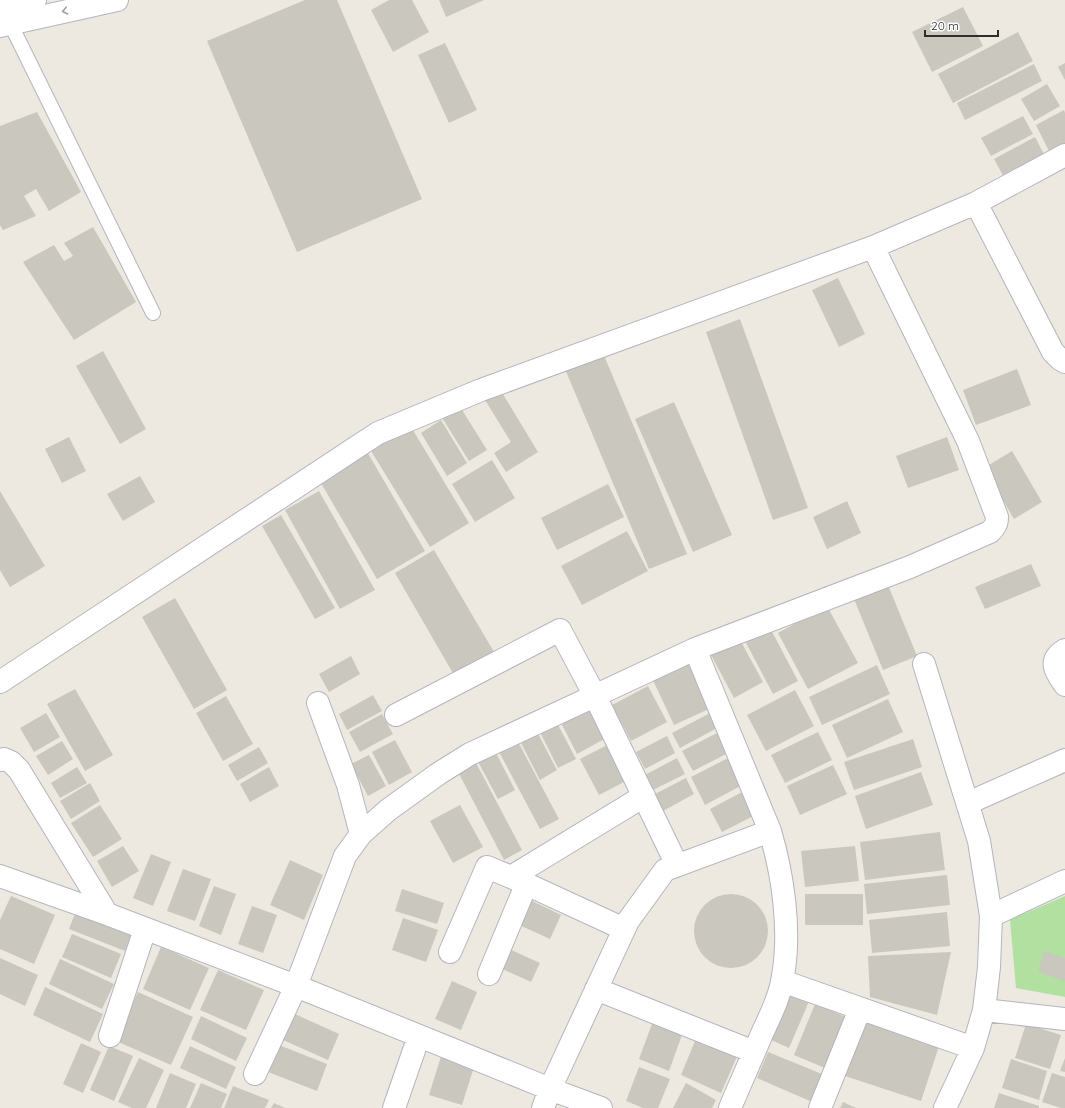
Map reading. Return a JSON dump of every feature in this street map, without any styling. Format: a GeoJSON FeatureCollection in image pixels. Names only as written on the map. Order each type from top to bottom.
{"type":"FeatureCollection","features":[{"type":"Feature","properties":{"kind":"street"},"geometry":{"type":"LineString","coordinates":[[3,19],[35,0]]}},
{"type":"Feature","properties":{"kind":"street"},"geometry":{"type":"LineString","coordinates":[[3,19],[117,0]]}},
{"type":"Feature","properties":{"kind":"street"},"geometry":{"type":"LineString","coordinates":[[0,682],[378,433],[480,390],[873,247],[976,203],[1065,155]]}},
{"type":"Feature","properties":{"kind":"street"},"geometry":{"type":"LineString","coordinates":[[976,203],[1053,352],[1065,362]]}},
{"type":"Feature","properties":{"kind":"street"},"geometry":{"type":"LineString","coordinates":[[256,1074],[296,986],[345,856],[361,834],[394,805],[438,774],[470,754],[695,649],[910,566],[990,532],[994,528],[997,523],[997,517],[968,441],[873,247]]}},
{"type":"Feature","properties":{"kind":"street"},"geometry":{"type":"LineString","coordinates":[[396,715],[560,630],[595,696],[677,865]]}},
{"type":"Feature","properties":{"kind":"street"},"geometry":{"type":"LineString","coordinates":[[695,649],[770,831],[783,896],[787,943],[782,981],[776,1003],[730,1108]]}},
{"type":"Feature","properties":{"kind":"street"},"geometry":{"type":"LineString","coordinates":[[1065,650],[1060,653],[1055,660],[1054,667],[1065,685]]}},
{"type":"Feature","properties":{"kind":"street"},"geometry":{"type":"LineString","coordinates":[[924,664],[979,841],[991,916],[990,967],[984,1010],[973,1048],[945,1108]]}},
{"type":"Feature","properties":{"kind":"street"},"geometry":{"type":"LineString","coordinates":[[318,703],[348,785],[361,834]]}},
{"type":"Feature","properties":{"kind":"street"},"geometry":{"type":"LineString","coordinates":[[0,760],[4,759],[11,762],[19,770],[107,914]]}},
{"type":"Feature","properties":{"kind":"street"},"geometry":{"type":"LineString","coordinates":[[968,803],[1065,760]]}},
{"type":"Feature","properties":{"kind":"street"},"geometry":{"type":"LineString","coordinates":[[489,974],[518,881],[644,796]]}},
{"type":"Feature","properties":{"kind":"street"},"geometry":{"type":"LineString","coordinates":[[546,1099],[628,921],[664,870],[770,831]]}},
{"type":"Feature","properties":{"kind":"street"},"geometry":{"type":"LineString","coordinates":[[450,952],[487,868],[624,929]]}},
{"type":"Feature","properties":{"kind":"street"},"geometry":{"type":"LineString","coordinates":[[0,876],[107,914],[296,986],[419,1036],[546,1099],[600,1108]]}},
{"type":"Feature","properties":{"kind":"street"},"geometry":{"type":"LineString","coordinates":[[991,916],[1065,881]]}},
{"type":"Feature","properties":{"kind":"street"},"geometry":{"type":"LineString","coordinates":[[110,1036],[145,929]]}},
{"type":"Feature","properties":{"kind":"street"},"geometry":{"type":"LineString","coordinates":[[782,981],[973,1048]]}},
{"type":"Feature","properties":{"kind":"street"},"geometry":{"type":"LineString","coordinates":[[596,989],[754,1052]]}},
{"type":"Feature","properties":{"kind":"street"},"geometry":{"type":"LineString","coordinates":[[820,1108],[860,1009]]}},
{"type":"Feature","properties":{"kind":"street"},"geometry":{"type":"LineString","coordinates":[[984,1010],[1065,1019]]}},
{"type":"Feature","properties":{"kind":"street"},"geometry":{"type":"LineString","coordinates":[[394,1108],[419,1036]]}},
{"type":"Feature","properties":{"kind":"lane"},"geometry":{"type":"LineString","coordinates":[[3,19],[153,313]]}},
{"type":"Feature","properties":{"kind":"green space"},"geometry":{"type":"Polygon","coordinates":[[[1065,896],[1065,997],[1016,988],[1010,920],[1065,896]]]}},
{"type":"Feature","properties":{"kind":"building"},"geometry":{"type":"Polygon","coordinates":[[[305,0],[337,0],[422,199],[297,252],[207,41],[305,0]]]}},
{"type":"Feature","properties":{"kind":"building"},"geometry":{"type":"Polygon","coordinates":[[[389,0],[412,0],[429,32],[393,52],[371,10],[389,0]]]}},
{"type":"Feature","properties":{"kind":"building"},"geometry":{"type":"Polygon","coordinates":[[[439,0],[484,0],[446,17],[439,0]]]}},
{"type":"Feature","properties":{"kind":"building"},"geometry":{"type":"Polygon","coordinates":[[[963,7],[983,46],[932,72],[912,32],[963,7]]]}},
{"type":"Feature","properties":{"kind":"building"},"geometry":{"type":"Polygon","coordinates":[[[1018,32],[1033,61],[953,103],[938,74],[1018,32]]]}},
{"type":"Feature","properties":{"kind":"building"},"geometry":{"type":"Polygon","coordinates":[[[445,43],[477,110],[449,123],[418,55],[445,43]]]}},
{"type":"Feature","properties":{"kind":"building"},"geometry":{"type":"Polygon","coordinates":[[[1065,63],[1065,80],[1058,67],[1065,63]]]}},
{"type":"Feature","properties":{"kind":"building"},"geometry":{"type":"Polygon","coordinates":[[[1034,64],[1042,81],[965,120],[957,103],[1034,64]]]}},
{"type":"Feature","properties":{"kind":"building"},"geometry":{"type":"Polygon","coordinates":[[[1047,84],[1060,106],[1034,121],[1021,99],[1047,84]]]}},
{"type":"Feature","properties":{"kind":"building"},"geometry":{"type":"Polygon","coordinates":[[[1064,110],[1065,148],[1051,155],[1036,125],[1064,110]]]}},
{"type":"Feature","properties":{"kind":"building"},"geometry":{"type":"Polygon","coordinates":[[[37,112],[81,192],[49,211],[36,189],[24,196],[36,216],[3,230],[0,225],[0,126],[37,112]]]}},
{"type":"Feature","properties":{"kind":"building"},"geometry":{"type":"Polygon","coordinates":[[[1023,116],[1033,134],[991,156],[981,138],[1023,116]]]}},
{"type":"Feature","properties":{"kind":"building"},"geometry":{"type":"Polygon","coordinates":[[[1035,137],[1047,160],[1006,181],[994,159],[1035,137]]]}},
{"type":"Feature","properties":{"kind":"building"},"geometry":{"type":"Polygon","coordinates":[[[93,227],[136,302],[74,340],[23,262],[54,245],[64,261],[73,256],[64,243],[93,227]]]}},
{"type":"Feature","properties":{"kind":"building"},"geometry":{"type":"Polygon","coordinates":[[[838,278],[865,334],[839,347],[812,290],[838,278]]]}},
{"type":"Feature","properties":{"kind":"building"},"geometry":{"type":"Polygon","coordinates":[[[740,319],[808,508],[773,520],[706,332],[740,319]]]}},
{"type":"Feature","properties":{"kind":"building"},"geometry":{"type":"Polygon","coordinates":[[[103,351],[146,429],[120,444],[76,366],[103,351]]]}},
{"type":"Feature","properties":{"kind":"building"},"geometry":{"type":"Polygon","coordinates":[[[603,353],[687,554],[649,569],[565,369],[603,353]]]}},
{"type":"Feature","properties":{"kind":"building"},"geometry":{"type":"Polygon","coordinates":[[[1017,369],[1031,405],[976,425],[963,390],[1017,369]]]}},
{"type":"Feature","properties":{"kind":"building"},"geometry":{"type":"Polygon","coordinates":[[[501,391],[538,452],[506,472],[494,453],[511,442],[485,400],[501,391]]]}},
{"type":"Feature","properties":{"kind":"building"},"geometry":{"type":"Polygon","coordinates":[[[674,402],[732,535],[693,552],[635,419],[674,402]]]}},
{"type":"Feature","properties":{"kind":"building"},"geometry":{"type":"Polygon","coordinates":[[[459,405],[487,450],[469,461],[441,416],[459,405]]]}},
{"type":"Feature","properties":{"kind":"building"},"geometry":{"type":"Polygon","coordinates":[[[441,420],[467,463],[447,476],[421,433],[441,420]]]}},
{"type":"Feature","properties":{"kind":"building"},"geometry":{"type":"Polygon","coordinates":[[[408,422],[469,523],[430,547],[368,446],[408,422]]]}},
{"type":"Feature","properties":{"kind":"building"},"geometry":{"type":"Polygon","coordinates":[[[69,437],[86,471],[62,483],[45,449],[69,437]]]}},
{"type":"Feature","properties":{"kind":"building"},"geometry":{"type":"Polygon","coordinates":[[[947,437],[959,470],[908,488],[896,456],[947,437]]]}},
{"type":"Feature","properties":{"kind":"building"},"geometry":{"type":"Polygon","coordinates":[[[366,450],[425,551],[377,579],[318,478],[366,450]]]}},
{"type":"Feature","properties":{"kind":"building"},"geometry":{"type":"Polygon","coordinates":[[[1012,451],[1042,502],[1014,519],[984,468],[1012,451]]]}},
{"type":"Feature","properties":{"kind":"building"},"geometry":{"type":"Polygon","coordinates":[[[492,460],[515,498],[475,522],[452,484],[492,460]]]}},
{"type":"Feature","properties":{"kind":"building"},"geometry":{"type":"Polygon","coordinates":[[[140,476],[155,502],[123,521],[107,494],[140,476]]]}},
{"type":"Feature","properties":{"kind":"building"},"geometry":{"type":"Polygon","coordinates":[[[608,484],[624,517],[557,550],[541,518],[608,484]]]}},
{"type":"Feature","properties":{"kind":"building"},"geometry":{"type":"Polygon","coordinates":[[[0,491],[45,566],[10,587],[0,570],[0,491]]]}},
{"type":"Feature","properties":{"kind":"building"},"geometry":{"type":"Polygon","coordinates":[[[319,491],[375,590],[340,609],[285,510],[319,491]]]}},
{"type":"Feature","properties":{"kind":"building"},"geometry":{"type":"Polygon","coordinates":[[[847,501],[861,533],[827,549],[813,517],[847,501]]]}},
{"type":"Feature","properties":{"kind":"building"},"geometry":{"type":"Polygon","coordinates":[[[281,515],[335,608],[315,619],[262,526],[281,515]]]}},
{"type":"Feature","properties":{"kind":"building"},"geometry":{"type":"Polygon","coordinates":[[[627,531],[648,571],[582,605],[561,566],[627,531]]]}},
{"type":"Feature","properties":{"kind":"building"},"geometry":{"type":"Polygon","coordinates":[[[434,550],[494,652],[454,675],[395,573],[434,550]]]}},
{"type":"Feature","properties":{"kind":"building"},"geometry":{"type":"Polygon","coordinates":[[[1031,564],[1041,586],[985,609],[975,587],[1031,564]]]}},
{"type":"Feature","properties":{"kind":"building"},"geometry":{"type":"Polygon","coordinates":[[[888,585],[917,656],[883,670],[854,599],[888,585]]]}},
{"type":"Feature","properties":{"kind":"building"},"geometry":{"type":"Polygon","coordinates":[[[175,598],[227,690],[194,709],[142,617],[175,598]]]}},
{"type":"Feature","properties":{"kind":"building"},"geometry":{"type":"Polygon","coordinates":[[[827,606],[858,663],[808,689],[778,633],[827,606]]]}},
{"type":"Feature","properties":{"kind":"building"},"geometry":{"type":"Polygon","coordinates":[[[769,626],[798,681],[773,694],[744,639],[769,626]]]}},
{"type":"Feature","properties":{"kind":"building"},"geometry":{"type":"Polygon","coordinates":[[[739,638],[763,682],[734,698],[710,653],[739,638]]]}},
{"type":"Feature","properties":{"kind":"building"},"geometry":{"type":"Polygon","coordinates":[[[351,656],[360,674],[329,692],[319,674],[351,656]]]}},
{"type":"Feature","properties":{"kind":"building"},"geometry":{"type":"Polygon","coordinates":[[[689,661],[711,708],[674,725],[652,678],[689,661]]]}},
{"type":"Feature","properties":{"kind":"building"},"geometry":{"type":"Polygon","coordinates":[[[877,665],[890,694],[822,725],[809,697],[877,665]]]}},
{"type":"Feature","properties":{"kind":"building"},"geometry":{"type":"Polygon","coordinates":[[[648,686],[667,722],[631,741],[612,705],[648,686]]]}},
{"type":"Feature","properties":{"kind":"building"},"geometry":{"type":"Polygon","coordinates":[[[75,689],[113,755],[85,771],[47,704],[75,689]]]}},
{"type":"Feature","properties":{"kind":"building"},"geometry":{"type":"Polygon","coordinates":[[[795,690],[814,726],[766,751],[747,715],[795,690]]]}},
{"type":"Feature","properties":{"kind":"building"},"geometry":{"type":"Polygon","coordinates":[[[373,695],[382,711],[347,730],[339,714],[373,695]]]}},
{"type":"Feature","properties":{"kind":"building"},"geometry":{"type":"Polygon","coordinates":[[[226,696],[253,744],[223,761],[196,713],[226,696]]]}},
{"type":"Feature","properties":{"kind":"building"},"geometry":{"type":"Polygon","coordinates":[[[888,699],[903,732],[847,758],[832,725],[888,699]]]}},
{"type":"Feature","properties":{"kind":"building"},"geometry":{"type":"Polygon","coordinates":[[[589,700],[608,737],[577,754],[558,717],[589,700]]]}},
{"type":"Feature","properties":{"kind":"building"},"geometry":{"type":"Polygon","coordinates":[[[712,712],[719,727],[680,748],[672,733],[712,712]]]}},
{"type":"Feature","properties":{"kind":"building"},"geometry":{"type":"Polygon","coordinates":[[[46,713],[60,737],[34,752],[20,728],[46,713]]]}},
{"type":"Feature","properties":{"kind":"building"},"geometry":{"type":"Polygon","coordinates":[[[382,714],[393,734],[360,752],[349,732],[382,714]]]}},
{"type":"Feature","properties":{"kind":"building"},"geometry":{"type":"Polygon","coordinates":[[[556,721],[576,759],[558,768],[539,730],[556,721]]]}},
{"type":"Feature","properties":{"kind":"building"},"geometry":{"type":"Polygon","coordinates":[[[536,730],[557,770],[540,780],[519,739],[536,730]]]}},
{"type":"Feature","properties":{"kind":"building"},"geometry":{"type":"Polygon","coordinates":[[[719,732],[730,752],[693,771],[682,751],[719,732]]]}},
{"type":"Feature","properties":{"kind":"building"},"geometry":{"type":"Polygon","coordinates":[[[818,732],[832,760],[785,783],[771,755],[818,732]]]}},
{"type":"Feature","properties":{"kind":"building"},"geometry":{"type":"Polygon","coordinates":[[[667,736],[675,753],[645,769],[636,752],[667,736]]]}},
{"type":"Feature","properties":{"kind":"building"},"geometry":{"type":"Polygon","coordinates":[[[516,738],[559,819],[540,829],[497,748],[516,738]]]}},
{"type":"Feature","properties":{"kind":"building"},"geometry":{"type":"Polygon","coordinates":[[[913,739],[922,767],[854,790],[844,762],[913,739]]]}},
{"type":"Feature","properties":{"kind":"building"},"geometry":{"type":"Polygon","coordinates":[[[395,740],[412,772],[389,785],[372,752],[395,740]]]}},
{"type":"Feature","properties":{"kind":"building"},"geometry":{"type":"Polygon","coordinates":[[[62,741],[73,759],[48,775],[36,756],[62,741]]]}},
{"type":"Feature","properties":{"kind":"building"},"geometry":{"type":"Polygon","coordinates":[[[611,743],[630,779],[599,795],[580,759],[611,743]]]}},
{"type":"Feature","properties":{"kind":"building"},"geometry":{"type":"Polygon","coordinates":[[[259,747],[268,763],[237,781],[228,765],[259,747]]]}},
{"type":"Feature","properties":{"kind":"building"},"geometry":{"type":"Polygon","coordinates":[[[494,749],[515,790],[498,799],[476,758],[494,749]]]}},
{"type":"Feature","properties":{"kind":"building"},"geometry":{"type":"Polygon","coordinates":[[[369,755],[386,786],[368,796],[351,764],[369,755]]]}},
{"type":"Feature","properties":{"kind":"building"},"geometry":{"type":"Polygon","coordinates":[[[732,756],[746,783],[705,805],[691,777],[732,756]]]}},
{"type":"Feature","properties":{"kind":"building"},"geometry":{"type":"Polygon","coordinates":[[[677,758],[685,774],[653,790],[645,775],[677,758]]]}},
{"type":"Feature","properties":{"kind":"building"},"geometry":{"type":"Polygon","coordinates":[[[474,759],[522,850],[504,860],[456,768],[474,759]]]}},
{"type":"Feature","properties":{"kind":"building"},"geometry":{"type":"Polygon","coordinates":[[[833,765],[847,794],[800,815],[787,786],[833,765]]]}},
{"type":"Feature","properties":{"kind":"building"},"geometry":{"type":"Polygon","coordinates":[[[77,767],[87,783],[60,798],[51,783],[77,767]]]}},
{"type":"Feature","properties":{"kind":"building"},"geometry":{"type":"Polygon","coordinates":[[[269,767],[279,786],[250,802],[240,784],[269,767]]]}},
{"type":"Feature","properties":{"kind":"building"},"geometry":{"type":"Polygon","coordinates":[[[921,772],[933,805],[866,829],[855,796],[921,772]]]}},
{"type":"Feature","properties":{"kind":"building"},"geometry":{"type":"Polygon","coordinates":[[[686,778],[694,794],[663,811],[655,794],[686,778]]]}},
{"type":"Feature","properties":{"kind":"building"},"geometry":{"type":"Polygon","coordinates":[[[90,783],[100,801],[71,819],[60,801],[90,783]]]}},
{"type":"Feature","properties":{"kind":"building"},"geometry":{"type":"Polygon","coordinates":[[[748,789],[761,812],[722,832],[710,809],[748,789]]]}},
{"type":"Feature","properties":{"kind":"building"},"geometry":{"type":"Polygon","coordinates":[[[100,805],[122,839],[93,857],[71,823],[100,805]]]}},
{"type":"Feature","properties":{"kind":"building"},"geometry":{"type":"Polygon","coordinates":[[[460,805],[483,847],[453,863],[430,821],[460,805]]]}},
{"type":"Feature","properties":{"kind":"building"},"geometry":{"type":"Polygon","coordinates":[[[940,832],[945,870],[865,880],[860,842],[940,832]]]}},
{"type":"Feature","properties":{"kind":"building"},"geometry":{"type":"Polygon","coordinates":[[[123,846],[139,871],[112,887],[97,861],[123,846]]]}},
{"type":"Feature","properties":{"kind":"building"},"geometry":{"type":"Polygon","coordinates":[[[855,846],[859,881],[805,887],[801,851],[855,846]]]}},
{"type":"Feature","properties":{"kind":"building"},"geometry":{"type":"Polygon","coordinates":[[[151,854],[171,862],[153,906],[133,898],[151,854]]]}},
{"type":"Feature","properties":{"kind":"building"},"geometry":{"type":"Polygon","coordinates":[[[290,860],[323,875],[304,920],[270,905],[290,860]]]}},
{"type":"Feature","properties":{"kind":"building"},"geometry":{"type":"Polygon","coordinates":[[[183,869],[211,879],[195,921],[167,911],[183,869]]]}},
{"type":"Feature","properties":{"kind":"building"},"geometry":{"type":"Polygon","coordinates":[[[947,875],[950,905],[867,914],[864,884],[947,875]]]}},
{"type":"Feature","properties":{"kind":"building"},"geometry":{"type":"Polygon","coordinates":[[[214,886],[236,894],[221,935],[199,926],[214,886]]]}},
{"type":"Feature","properties":{"kind":"building"},"geometry":{"type":"Polygon","coordinates":[[[402,889],[444,903],[437,924],[395,911],[402,889]]]}},
{"type":"Feature","properties":{"kind":"building"},"geometry":{"type":"Polygon","coordinates":[[[731,894],[745,897],[757,905],[765,917],[768,931],[765,945],[757,957],[745,965],[731,968],[717,965],[705,957],[697,945],[694,931],[697,917],[705,905],[717,897],[731,894]]]}},
{"type":"Feature","properties":{"kind":"building"},"geometry":{"type":"Polygon","coordinates":[[[805,894],[863,894],[863,925],[805,925],[805,894]]]}},
{"type":"Feature","properties":{"kind":"building"},"geometry":{"type":"Polygon","coordinates":[[[11,896],[55,915],[34,964],[0,949],[0,920],[11,896]]]}},
{"type":"Feature","properties":{"kind":"building"},"geometry":{"type":"Polygon","coordinates":[[[528,899],[561,915],[550,939],[517,924],[528,899]]]}},
{"type":"Feature","properties":{"kind":"building"},"geometry":{"type":"Polygon","coordinates":[[[252,906],[277,915],[263,953],[238,944],[252,906]]]}},
{"type":"Feature","properties":{"kind":"building"},"geometry":{"type":"Polygon","coordinates":[[[76,911],[132,933],[125,951],[69,929],[76,911]]]}},
{"type":"Feature","properties":{"kind":"building"},"geometry":{"type":"Polygon","coordinates":[[[947,912],[950,946],[872,953],[869,920],[947,912]]]}},
{"type":"Feature","properties":{"kind":"building"},"geometry":{"type":"Polygon","coordinates":[[[403,918],[438,930],[426,962],[392,950],[403,918]]]}},
{"type":"Feature","properties":{"kind":"building"},"geometry":{"type":"Polygon","coordinates":[[[72,934],[121,954],[111,978],[62,957],[72,934]]]}},
{"type":"Feature","properties":{"kind":"building"},"geometry":{"type":"Polygon","coordinates":[[[161,947],[209,968],[190,1010],[143,989],[161,947]]]}},
{"type":"Feature","properties":{"kind":"building"},"geometry":{"type":"Polygon","coordinates":[[[507,948],[540,963],[531,982],[498,967],[507,948]]]}},
{"type":"Feature","properties":{"kind":"building"},"geometry":{"type":"Polygon","coordinates":[[[1044,951],[1065,958],[1065,981],[1038,972],[1044,951]]]}},
{"type":"Feature","properties":{"kind":"building"},"geometry":{"type":"Polygon","coordinates":[[[951,952],[937,1015],[870,997],[868,956],[951,952]]]}},
{"type":"Feature","properties":{"kind":"building"},"geometry":{"type":"Polygon","coordinates":[[[0,958],[38,975],[25,1006],[0,994],[0,958]]]}},
{"type":"Feature","properties":{"kind":"building"},"geometry":{"type":"Polygon","coordinates":[[[60,959],[114,984],[102,1009],[49,984],[60,959]]]}},
{"type":"Feature","properties":{"kind":"building"},"geometry":{"type":"Polygon","coordinates":[[[218,970],[264,990],[246,1030],[200,1010],[218,970]]]}},
{"type":"Feature","properties":{"kind":"building"},"geometry":{"type":"Polygon","coordinates":[[[452,981],[477,992],[461,1030],[435,1019],[452,981]]]}},
{"type":"Feature","properties":{"kind":"building"},"geometry":{"type":"Polygon","coordinates":[[[45,987],[103,1014],[90,1042],[33,1015],[45,987]]]}},
{"type":"Feature","properties":{"kind":"building"},"geometry":{"type":"Polygon","coordinates":[[[788,990],[810,999],[789,1048],[767,1038],[788,990]]]}},
{"type":"Feature","properties":{"kind":"building"},"geometry":{"type":"Polygon","coordinates":[[[138,992],[193,1017],[171,1065],[116,1041],[138,992]]]}},
{"type":"Feature","properties":{"kind":"building"},"geometry":{"type":"Polygon","coordinates":[[[815,1004],[846,1017],[825,1068],[794,1055],[815,1004]]]}},
{"type":"Feature","properties":{"kind":"building"},"geometry":{"type":"Polygon","coordinates":[[[295,1014],[339,1034],[328,1060],[283,1040],[295,1014]]]}},
{"type":"Feature","properties":{"kind":"building"},"geometry":{"type":"Polygon","coordinates":[[[865,1015],[941,1040],[921,1101],[845,1076],[865,1015]]]}},
{"type":"Feature","properties":{"kind":"building"},"geometry":{"type":"Polygon","coordinates":[[[201,1016],[247,1038],[236,1061],[191,1039],[201,1016]]]}},
{"type":"Feature","properties":{"kind":"building"},"geometry":{"type":"Polygon","coordinates":[[[653,1021],[683,1032],[669,1071],[639,1059],[653,1021]]]}},
{"type":"Feature","properties":{"kind":"building"},"geometry":{"type":"Polygon","coordinates":[[[1026,1024],[1061,1035],[1050,1069],[1015,1058],[1026,1024]]]}},
{"type":"Feature","properties":{"kind":"building"},"geometry":{"type":"Polygon","coordinates":[[[697,1036],[738,1054],[721,1093],[681,1075],[697,1036]]]}},
{"type":"Feature","properties":{"kind":"building"},"geometry":{"type":"Polygon","coordinates":[[[81,1043],[101,1052],[83,1093],[63,1084],[81,1043]]]}},
{"type":"Feature","properties":{"kind":"building"},"geometry":{"type":"Polygon","coordinates":[[[279,1045],[327,1064],[317,1091],[268,1072],[279,1045]]]}},
{"type":"Feature","properties":{"kind":"building"},"geometry":{"type":"Polygon","coordinates":[[[109,1046],[133,1056],[114,1101],[90,1090],[109,1046]]]}},
{"type":"Feature","properties":{"kind":"building"},"geometry":{"type":"Polygon","coordinates":[[[190,1046],[236,1067],[226,1089],[180,1068],[190,1046]]]}},
{"type":"Feature","properties":{"kind":"building"},"geometry":{"type":"Polygon","coordinates":[[[768,1052],[822,1074],[810,1101],[757,1078],[768,1052]]]}},
{"type":"Feature","properties":{"kind":"building"},"geometry":{"type":"Polygon","coordinates":[[[442,1053],[475,1064],[462,1105],[429,1095],[442,1053]]]}},
{"type":"Feature","properties":{"kind":"building"},"geometry":{"type":"Polygon","coordinates":[[[139,1058],[164,1070],[146,1108],[132,1108],[118,1102],[139,1058]]]}},
{"type":"Feature","properties":{"kind":"building"},"geometry":{"type":"Polygon","coordinates":[[[1065,1058],[1065,1072],[1060,1071],[1065,1058]]]}},
{"type":"Feature","properties":{"kind":"building"},"geometry":{"type":"Polygon","coordinates":[[[1011,1059],[1047,1071],[1039,1100],[1002,1088],[1011,1059]]]}},
{"type":"Feature","properties":{"kind":"building"},"geometry":{"type":"Polygon","coordinates":[[[639,1067],[670,1079],[658,1108],[643,1108],[626,1101],[639,1067]]]}},
{"type":"Feature","properties":{"kind":"building"},"geometry":{"type":"Polygon","coordinates":[[[170,1073],[196,1084],[186,1108],[156,1108],[170,1073]]]}},
{"type":"Feature","properties":{"kind":"building"},"geometry":{"type":"Polygon","coordinates":[[[1052,1073],[1065,1077],[1065,1108],[1042,1102],[1052,1073]]]}},
{"type":"Feature","properties":{"kind":"building"},"geometry":{"type":"Polygon","coordinates":[[[201,1083],[227,1094],[221,1108],[190,1108],[201,1083]]]}},
{"type":"Feature","properties":{"kind":"building"},"geometry":{"type":"Polygon","coordinates":[[[686,1083],[716,1100],[712,1108],[673,1108],[686,1083]]]}},
{"type":"Feature","properties":{"kind":"building"},"geometry":{"type":"Polygon","coordinates":[[[233,1086],[269,1100],[265,1108],[224,1108],[233,1086]]]}},
{"type":"Feature","properties":{"kind":"building"},"geometry":{"type":"Polygon","coordinates":[[[999,1093],[1039,1106],[1039,1108],[994,1108],[999,1093]]]}},
{"type":"Feature","properties":{"kind":"building"},"geometry":{"type":"Polygon","coordinates":[[[843,1102],[856,1108],[840,1108],[843,1102]]]}},
{"type":"Feature","properties":{"kind":"building"},"geometry":{"type":"Polygon","coordinates":[[[274,1103],[285,1108],[271,1108],[274,1103]]]}}]}
